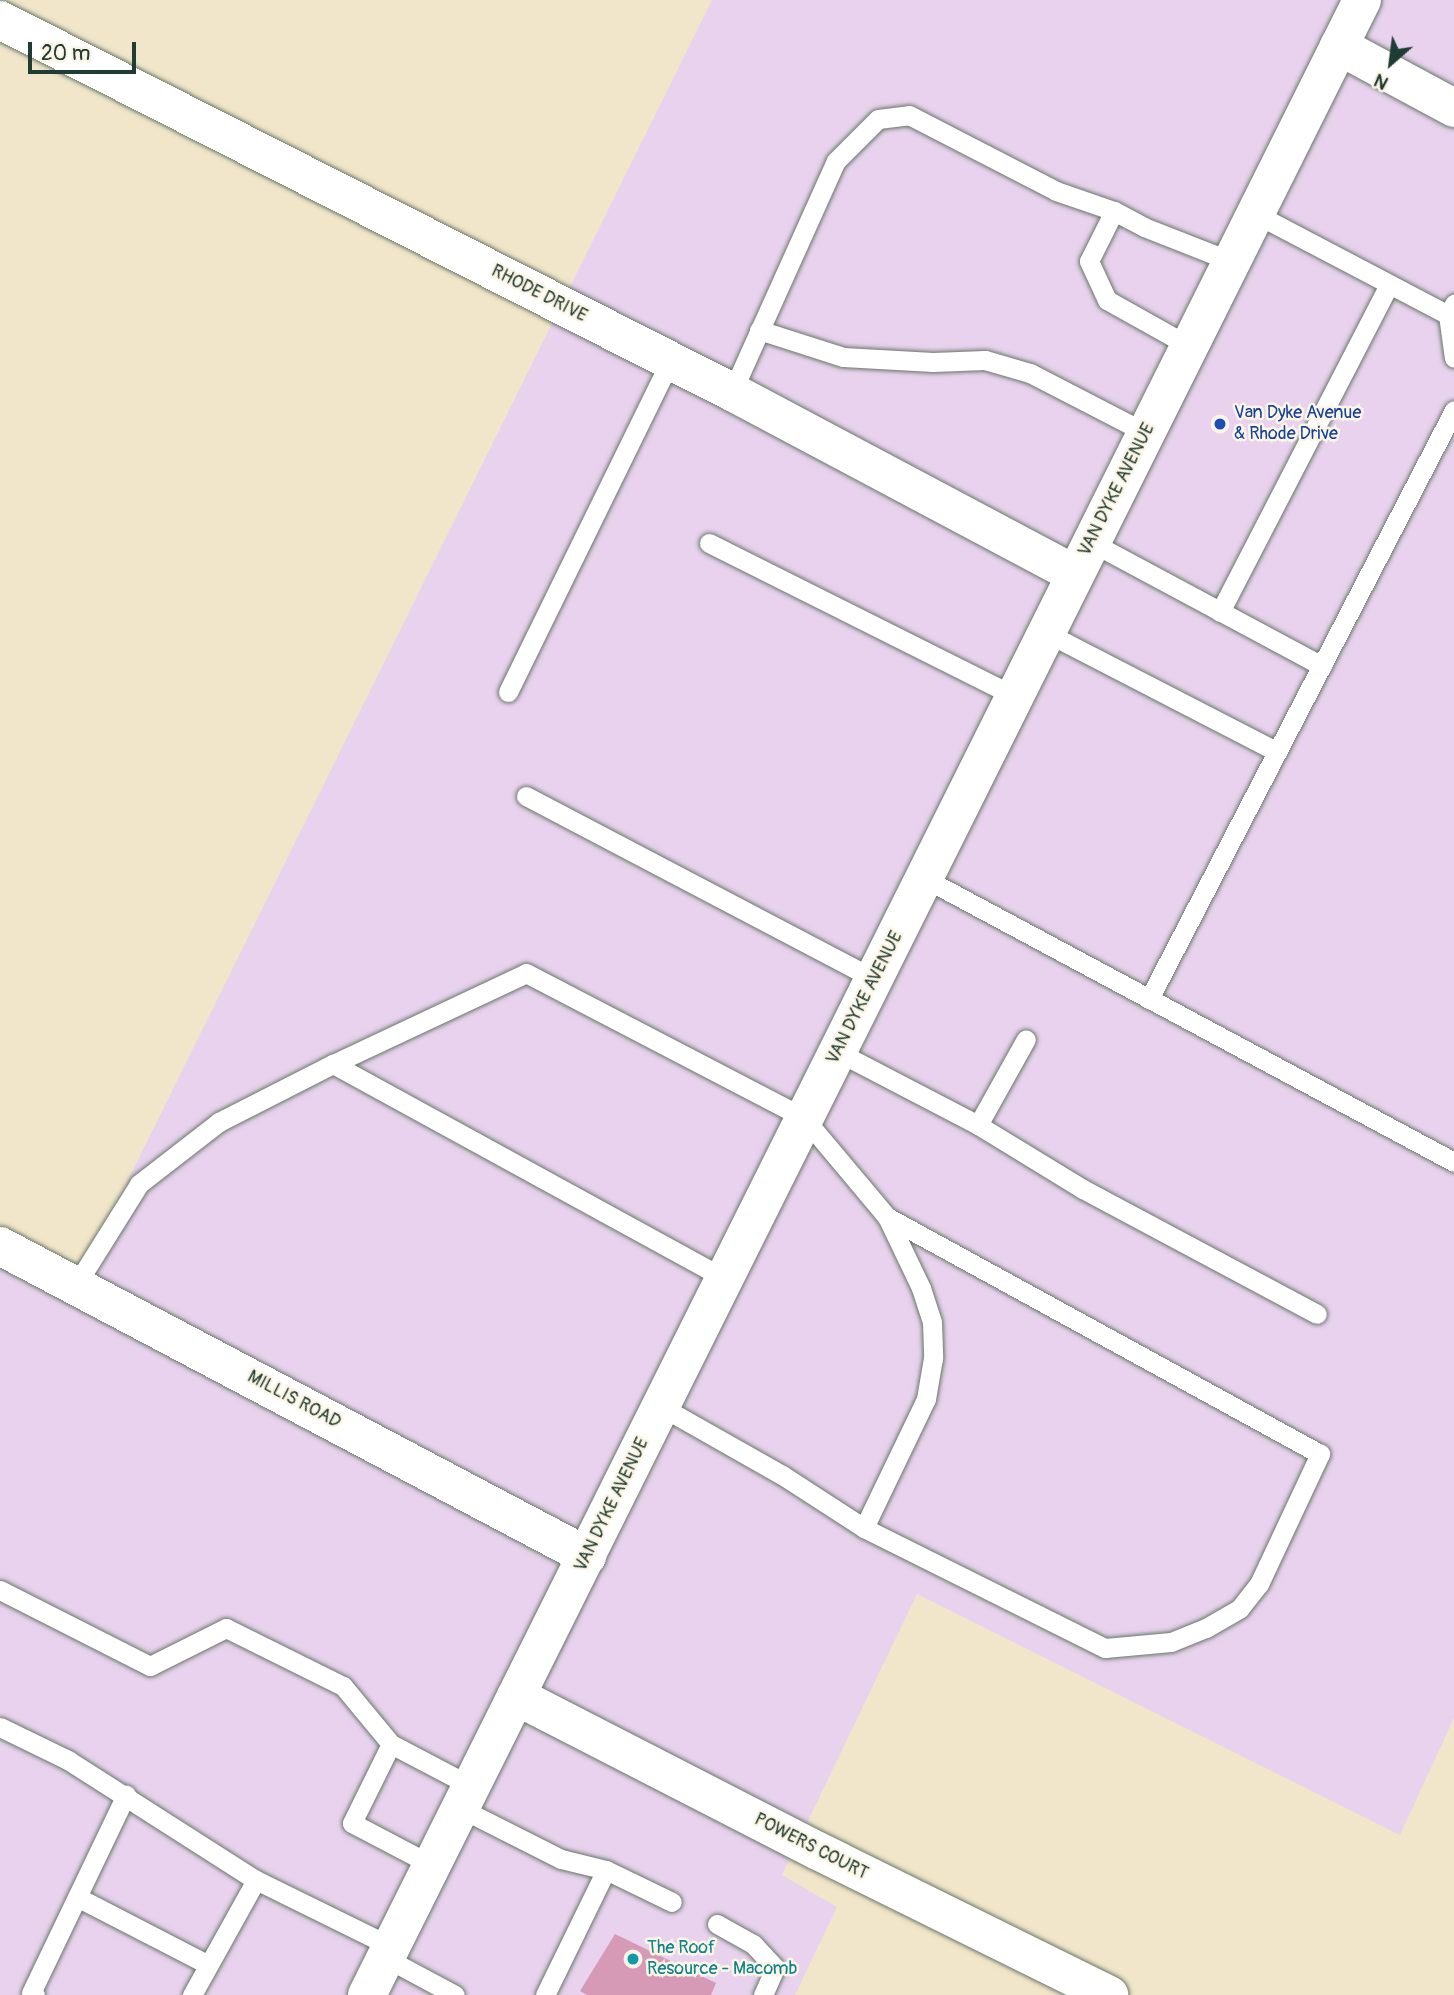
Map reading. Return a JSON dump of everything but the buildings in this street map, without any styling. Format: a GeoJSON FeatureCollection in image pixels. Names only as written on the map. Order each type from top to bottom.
{"type":"FeatureCollection","features":[{"type":"Feature","properties":{"kind":"street","name":"VAN DYKE AVENUE"},"geometry":{"type":"LineString","coordinates":[[367,1995],[875,979],[1013,695],[1191,347],[1362,0]]}},
{"type":"Feature","properties":{"kind":"street","name":"RHODE DRIVE"},"geometry":{"type":"LineString","coordinates":[[0,20],[732,392],[1083,558]]}},
{"type":"Feature","properties":{"kind":"street"},"geometry":{"type":"LineString","coordinates":[[1339,46],[1454,108]]}},
{"type":"Feature","properties":{"kind":"street","name":"MILLIS ROAD"},"geometry":{"type":"LineString","coordinates":[[0,1245],[587,1556]]}},
{"type":"Feature","properties":{"kind":"street","name":"POWERS COURT"},"geometry":{"type":"LineString","coordinates":[[516,1696],[818,1852],[1109,1995]]}},
{"type":"Feature","properties":{"kind":"lane"},"geometry":{"type":"LineString","coordinates":[[732,392],[836,161],[878,119],[908,115],[1056,191],[1114,211],[1144,227],[1233,262]]}},
{"type":"Feature","properties":{"kind":"lane"},"geometry":{"type":"LineString","coordinates":[[1114,211],[1089,261],[1107,300],[1191,347]]}},
{"type":"Feature","properties":{"kind":"lane"},"geometry":{"type":"LineString","coordinates":[[1256,214],[1389,285],[1451,309],[1454,358]]}},
{"type":"Feature","properties":{"kind":"lane"},"geometry":{"type":"LineString","coordinates":[[1220,612],[1389,285]]}},
{"type":"Feature","properties":{"kind":"lane"},"geometry":{"type":"LineString","coordinates":[[759,330],[843,357],[933,362],[985,360],[1030,373],[1146,433]]}},
{"type":"Feature","properties":{"kind":"lane"},"geometry":{"type":"LineString","coordinates":[[508,691],[670,361]]}},
{"type":"Feature","properties":{"kind":"lane"},"geometry":{"type":"LineString","coordinates":[[1149,999],[1454,410]]}},
{"type":"Feature","properties":{"kind":"lane"},"geometry":{"type":"LineString","coordinates":[[709,543],[1013,695]]}},
{"type":"Feature","properties":{"kind":"lane"},"geometry":{"type":"LineString","coordinates":[[1083,558],[1220,612],[1322,666]]}},
{"type":"Feature","properties":{"kind":"lane"},"geometry":{"type":"LineString","coordinates":[[1045,632],[1277,752]]}},
{"type":"Feature","properties":{"kind":"lane"},"geometry":{"type":"LineString","coordinates":[[526,796],[875,979]]}},
{"type":"Feature","properties":{"kind":"lane"},"geometry":{"type":"LineString","coordinates":[[925,878],[1454,1162]]}},
{"type":"Feature","properties":{"kind":"lane"},"geometry":{"type":"LineString","coordinates":[[76,1285],[139,1184],[219,1122],[333,1064],[526,973],[804,1118],[887,1217],[921,1288],[932,1322],[933,1358],[926,1399],[863,1528]]}},
{"type":"Feature","properties":{"kind":"lane"},"geometry":{"type":"LineString","coordinates":[[978,1125],[1026,1039]]}},
{"type":"Feature","properties":{"kind":"lane"},"geometry":{"type":"LineString","coordinates":[[838,1052],[978,1125],[1083,1189],[1317,1314]]}},
{"type":"Feature","properties":{"kind":"lane"},"geometry":{"type":"LineString","coordinates":[[333,1064],[724,1278]]}},
{"type":"Feature","properties":{"kind":"lane"},"geometry":{"type":"LineString","coordinates":[[660,1406],[782,1475],[863,1528],[1105,1648],[1171,1642],[1206,1628],[1240,1608],[1253,1592],[1320,1454],[887,1217]]}},
{"type":"Feature","properties":{"kind":"lane"},"geometry":{"type":"LineString","coordinates":[[0,1590],[150,1666],[226,1628],[343,1686],[391,1744],[561,1859],[606,1870],[672,1902]]}},
{"type":"Feature","properties":{"kind":"lane"},"geometry":{"type":"LineString","coordinates":[[0,1727],[68,1760],[256,1880],[389,1953],[456,1995]]}},
{"type":"Feature","properties":{"kind":"lane"},"geometry":{"type":"LineString","coordinates":[[391,1744],[352,1824],[432,1865]]}},
{"type":"Feature","properties":{"kind":"lane"},"geometry":{"type":"LineString","coordinates":[[35,1995],[31,1993],[126,1795]]}},
{"type":"Feature","properties":{"kind":"lane"},"geometry":{"type":"LineString","coordinates":[[545,1995],[606,1870]]}},
{"type":"Feature","properties":{"kind":"lane"},"geometry":{"type":"LineString","coordinates":[[192,1995],[256,1880]]}},
{"type":"Feature","properties":{"kind":"lane"},"geometry":{"type":"LineString","coordinates":[[77,1897],[209,1965]]}},
{"type":"Feature","properties":{"kind":"lane"},"geometry":{"type":"LineString","coordinates":[[717,1924],[753,1944],[775,1968],[763,1995]]}},
{"type":"Feature","properties":{"kind":"shaded area"},"geometry":{"type":"Polygon","coordinates":[[[712,0],[1454,0],[1454,1718],[1400,1835],[917,1594],[782,1875],[837,1907],[795,1995],[0,1995],[0,1246],[76,1285],[712,0]]]}},
{"type":"Feature","properties":{"kind":"place","name":"Van Dyke Avenue & Rhode Drive"},"geometry":{"type":"Point","coordinates":[1220,424]}},
{"type":"Feature","properties":{"kind":"place","name":"The Roof Resource - Macomb"},"geometry":{"type":"Point","coordinates":[633,1959]}}]}
